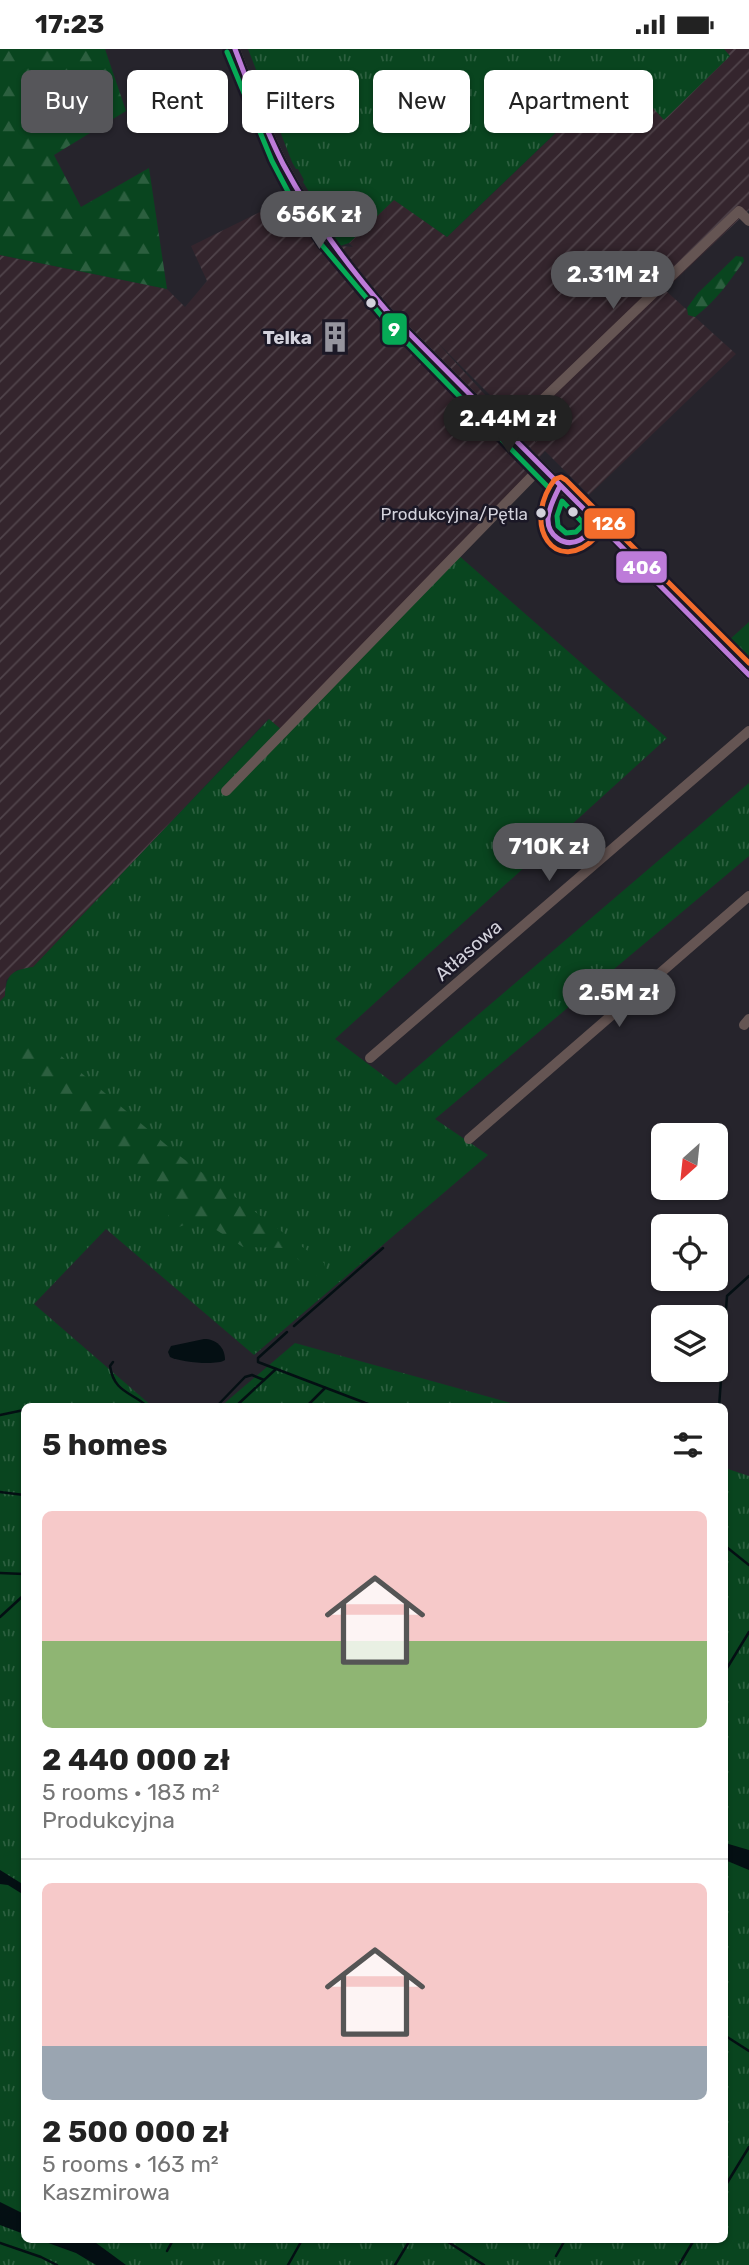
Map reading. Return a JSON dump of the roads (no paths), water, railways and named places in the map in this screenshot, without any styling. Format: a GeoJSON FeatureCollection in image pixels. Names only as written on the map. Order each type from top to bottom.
{"type":"FeatureCollection","features":[{"type":"Feature","properties":{"kind":"street"},"geometry":{"type":"LineString","coordinates":[[235,49],[282,162],[313,216],[386,310],[749,675]]}},
{"type":"Feature","properties":{"kind":"street"},"geometry":{"type":"LineString","coordinates":[[508,433],[739,211],[749,221]]}},
{"type":"Feature","properties":{"kind":"street"},"geometry":{"type":"LineString","coordinates":[[226,791],[541,467]]}},
{"type":"Feature","properties":{"kind":"street","name":"Atłasowa"},"geometry":{"type":"LineString","coordinates":[[370,1058],[749,731]]}},
{"type":"Feature","properties":{"kind":"street"},"geometry":{"type":"LineString","coordinates":[[469,1139],[749,896]]}},
{"type":"Feature","properties":{"kind":"waterway"},"geometry":{"type":"LineString","coordinates":[[294,1326],[383,1248]]}},
{"type":"Feature","properties":{"kind":"waterway"},"geometry":{"type":"LineString","coordinates":[[719,1403],[727,1296],[749,1276]]}},
{"type":"Feature","properties":{"kind":"waterway"},"geometry":{"type":"LineString","coordinates":[[287,1332],[258,1358],[258,1362],[366,1403]]}},
{"type":"Feature","properties":{"kind":"waterway"},"geometry":{"type":"LineString","coordinates":[[113,1362],[110,1366],[115,1382],[143,1403]]}},
{"type":"Feature","properties":{"kind":"waterway"},"geometry":{"type":"LineString","coordinates":[[239,1403],[276,1369]]}},
{"type":"Feature","properties":{"kind":"waterway"},"geometry":{"type":"LineString","coordinates":[[220,1403],[245,1377],[252,1375],[264,1380]]}},
{"type":"Feature","properties":{"kind":"waterway"},"geometry":{"type":"LineString","coordinates":[[310,1403],[325,1388]]}},
{"type":"Feature","properties":{"kind":"waterway"},"geometry":{"type":"LineString","coordinates":[[0,1415],[21,1411]]}},
{"type":"Feature","properties":{"kind":"waterway"},"geometry":{"type":"LineString","coordinates":[[0,1492],[21,1495]]}},
{"type":"Feature","properties":{"kind":"waterway"},"geometry":{"type":"LineString","coordinates":[[728,1548],[749,1565]]}},
{"type":"Feature","properties":{"kind":"waterway"},"geometry":{"type":"LineString","coordinates":[[0,1573],[21,1574]]}},
{"type":"Feature","properties":{"kind":"waterway"},"geometry":{"type":"LineString","coordinates":[[0,1617],[21,1598]]}},
{"type":"Feature","properties":{"kind":"waterway"},"geometry":{"type":"LineString","coordinates":[[728,1666],[749,1632]]}},
{"type":"Feature","properties":{"kind":"waterway"},"geometry":{"type":"LineString","coordinates":[[728,2038],[749,2051]]}},
{"type":"Feature","properties":{"kind":"waterway"},"geometry":{"type":"LineString","coordinates":[[728,2181],[749,2147]]}},
{"type":"Feature","properties":{"kind":"waterway"},"geometry":{"type":"LineString","coordinates":[[0,2243],[57,2265]]}},
{"type":"Feature","properties":{"kind":"waterway"},"geometry":{"type":"LineString","coordinates":[[167,2251],[171,2243]]}},
{"type":"Feature","properties":{"kind":"waterway"},"geometry":{"type":"LineString","coordinates":[[288,2265],[300,2243]]}},
{"type":"Feature","properties":{"kind":"waterway"},"geometry":{"type":"LineString","coordinates":[[395,2265],[408,2243]]}},
{"type":"Feature","properties":{"kind":"waterway"},"geometry":{"type":"LineString","coordinates":[[450,2243],[484,2265]]}},
{"type":"Feature","properties":{"kind":"waterway"},"geometry":{"type":"LineString","coordinates":[[556,2256],[563,2243]]}},
{"type":"Feature","properties":{"kind":"waterway"},"geometry":{"type":"LineString","coordinates":[[679,2265],[692,2243]]}},
{"type":"Feature","properties":{"kind":"place","name":"Telka"},"geometry":{"type":"Point","coordinates":[335,337]}},
{"type":"Feature","properties":{"kind":"place","name":"Produkcyjna/Pętla"},"geometry":{"type":"Point","coordinates":[541,513]}}]}
